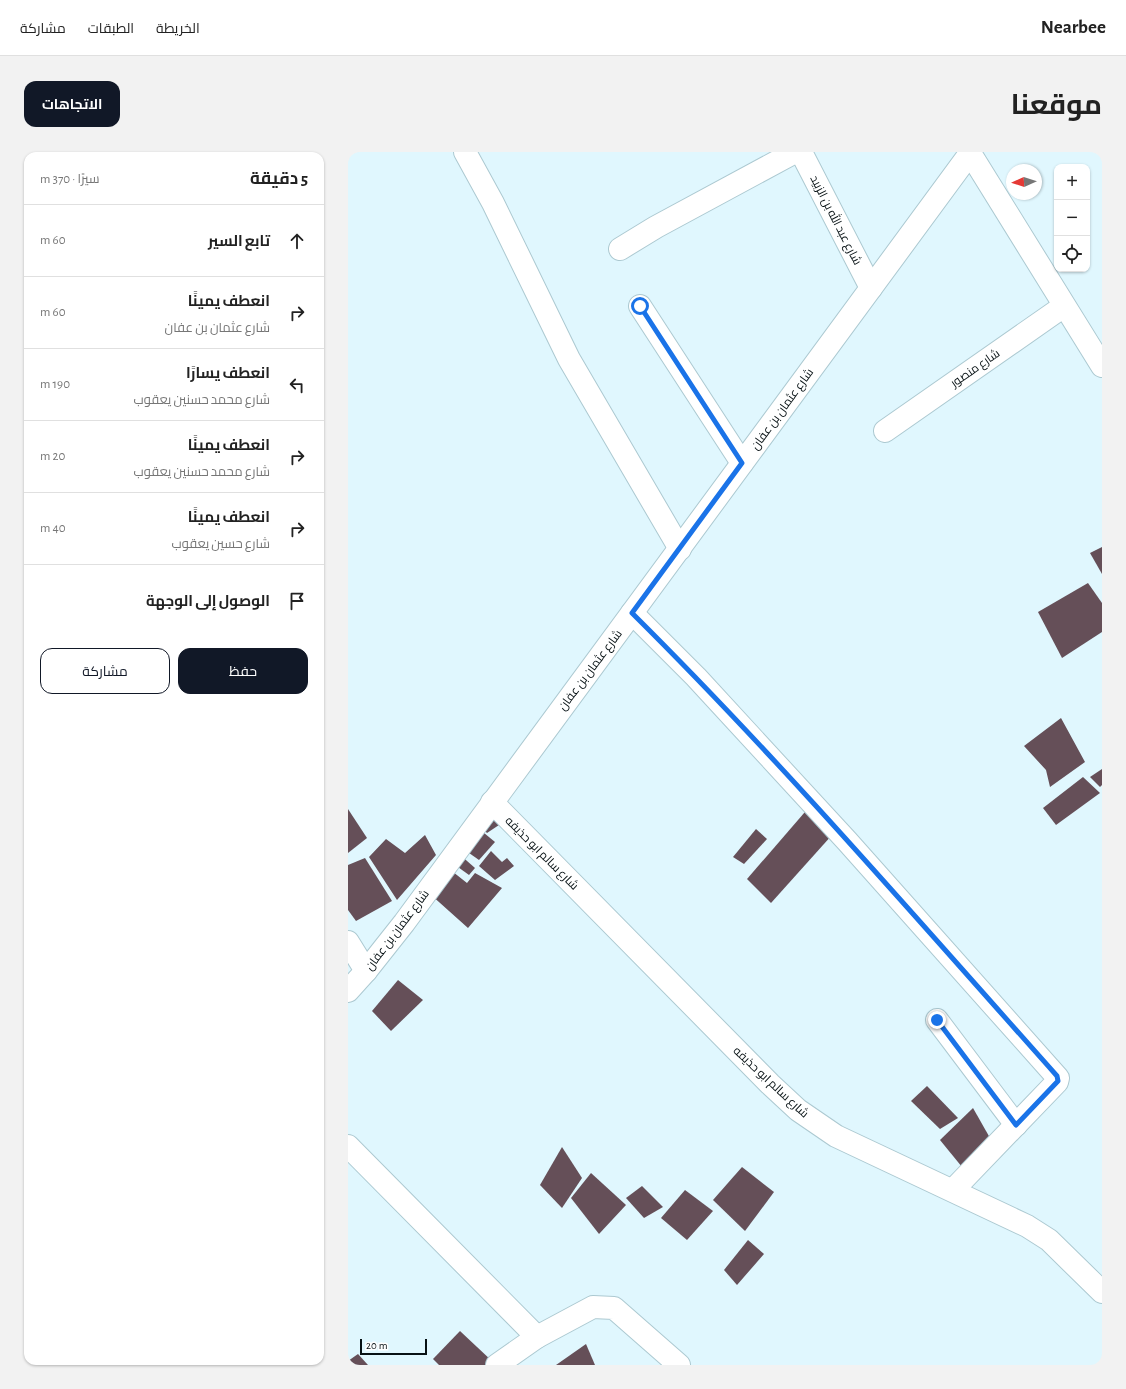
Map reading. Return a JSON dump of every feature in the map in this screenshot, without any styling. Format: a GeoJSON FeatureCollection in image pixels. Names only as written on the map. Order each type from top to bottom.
{"type":"FeatureCollection","features":[{"type":"Feature","properties":{"kind":"street"},"geometry":{"type":"LineString","coordinates":[[465,152],[497,210],[569,359],[680,549]]}},
{"type":"Feature","properties":{"kind":"street"},"geometry":{"type":"LineString","coordinates":[[620,249],[656,227],[795,152]]}},
{"type":"Feature","properties":{"kind":"street","name":"شارع عبد الله بن الزبيد"},"geometry":{"type":"LineString","coordinates":[[800,152],[871,288]]}},
{"type":"Feature","properties":{"kind":"street"},"geometry":{"type":"LineString","coordinates":[[970,153],[1102,366]]}},
{"type":"Feature","properties":{"kind":"street","name":"شارع عثمان بن عفان"},"geometry":{"type":"LineString","coordinates":[[348,991],[366,971],[680,549],[970,153]]}},
{"type":"Feature","properties":{"kind":"street"},"geometry":{"type":"LineString","coordinates":[[640,306],[742,463]]}},
{"type":"Feature","properties":{"kind":"street","name":"شارع منصور"},"geometry":{"type":"LineString","coordinates":[[885,431],[1064,306]]}},
{"type":"Feature","properties":{"kind":"street"},"geometry":{"type":"LineString","coordinates":[[632,613],[696,677],[842,835],[1057,1076],[1057,1082],[953,1190]]}},
{"type":"Feature","properties":{"kind":"street","name":"شارع سالم ابو حذيفه"},"geometry":{"type":"LineString","coordinates":[[492,802],[764,1078],[798,1110],[836,1136],[1027,1226],[1049,1240],[1102,1292]]}},
{"type":"Feature","properties":{"kind":"street"},"geometry":{"type":"LineString","coordinates":[[348,942],[366,971]]}},
{"type":"Feature","properties":{"kind":"street"},"geometry":{"type":"LineString","coordinates":[[937,1020],[1016,1125]]}},
{"type":"Feature","properties":{"kind":"street"},"geometry":{"type":"LineString","coordinates":[[348,1146],[537,1337]]}},
{"type":"Feature","properties":{"kind":"street"},"geometry":{"type":"LineString","coordinates":[[497,1365],[537,1337],[593,1306],[614,1308],[679,1365]]}},
{"type":"Feature","properties":{"kind":"building"},"geometry":{"type":"Polygon","coordinates":[[[1102,547],[1102,574],[1090,553],[1102,547]]]}},
{"type":"Feature","properties":{"kind":"building"},"geometry":{"type":"Polygon","coordinates":[[[1088,583],[1102,603],[1102,632],[1062,658],[1038,612],[1088,583]]]}},
{"type":"Feature","properties":{"kind":"building"},"geometry":{"type":"Polygon","coordinates":[[[1061,718],[1085,762],[1050,787],[1046,770],[1024,746],[1061,718]]]}},
{"type":"Feature","properties":{"kind":"building"},"geometry":{"type":"Polygon","coordinates":[[[1102,769],[1102,785],[1100,787],[1090,777],[1102,769]]]}},
{"type":"Feature","properties":{"kind":"building"},"geometry":{"type":"Polygon","coordinates":[[[1083,777],[1100,793],[1056,825],[1043,808],[1083,777]]]}},
{"type":"Feature","properties":{"kind":"building"},"geometry":{"type":"Polygon","coordinates":[[[817,798],[841,825],[771,903],[747,879],[817,798]]]}},
{"type":"Feature","properties":{"kind":"building"},"geometry":{"type":"Polygon","coordinates":[[[348,809],[367,838],[348,853],[348,809]]]}},
{"type":"Feature","properties":{"kind":"building"},"geometry":{"type":"Polygon","coordinates":[[[497,810],[505,821],[487,833],[480,826],[497,810]]]}},
{"type":"Feature","properties":{"kind":"building"},"geometry":{"type":"Polygon","coordinates":[[[478,828],[495,842],[479,860],[462,848],[478,828]]]}},
{"type":"Feature","properties":{"kind":"building"},"geometry":{"type":"Polygon","coordinates":[[[756,829],[767,839],[744,864],[733,857],[756,829]]]}},
{"type":"Feature","properties":{"kind":"building"},"geometry":{"type":"Polygon","coordinates":[[[425,835],[436,855],[397,900],[369,857],[386,839],[405,853],[425,835]]]}},
{"type":"Feature","properties":{"kind":"building"},"geometry":{"type":"Polygon","coordinates":[[[491,851],[502,862],[507,858],[514,866],[495,880],[479,866],[491,851]]]}},
{"type":"Feature","properties":{"kind":"building"},"geometry":{"type":"Polygon","coordinates":[[[458,853],[475,868],[469,875],[451,862],[458,853]]]}},
{"type":"Feature","properties":{"kind":"building"},"geometry":{"type":"Polygon","coordinates":[[[365,858],[392,901],[356,921],[348,910],[348,865],[365,858]]]}},
{"type":"Feature","properties":{"kind":"building"},"geometry":{"type":"Polygon","coordinates":[[[448,868],[467,883],[475,873],[502,888],[468,928],[430,894],[448,868]]]}},
{"type":"Feature","properties":{"kind":"building"},"geometry":{"type":"Polygon","coordinates":[[[398,980],[423,1000],[391,1031],[372,1011],[398,980]]]}},
{"type":"Feature","properties":{"kind":"building"},"geometry":{"type":"Polygon","coordinates":[[[927,1086],[958,1118],[940,1129],[911,1101],[927,1086]]]}},
{"type":"Feature","properties":{"kind":"building"},"geometry":{"type":"Polygon","coordinates":[[[973,1108],[990,1138],[962,1167],[940,1140],[973,1108]]]}},
{"type":"Feature","properties":{"kind":"building"},"geometry":{"type":"Polygon","coordinates":[[[562,1147],[582,1178],[562,1208],[540,1185],[562,1147]]]}},
{"type":"Feature","properties":{"kind":"building"},"geometry":{"type":"Polygon","coordinates":[[[742,1167],[774,1192],[745,1231],[713,1200],[742,1167]]]}},
{"type":"Feature","properties":{"kind":"building"},"geometry":{"type":"Polygon","coordinates":[[[591,1173],[626,1205],[599,1234],[571,1198],[591,1173]]]}},
{"type":"Feature","properties":{"kind":"building"},"geometry":{"type":"Polygon","coordinates":[[[642,1186],[663,1207],[644,1218],[626,1198],[642,1186]]]}},
{"type":"Feature","properties":{"kind":"building"},"geometry":{"type":"Polygon","coordinates":[[[685,1190],[713,1211],[687,1240],[661,1218],[685,1190]]]}},
{"type":"Feature","properties":{"kind":"building"},"geometry":{"type":"Polygon","coordinates":[[[748,1240],[764,1254],[737,1285],[724,1270],[748,1240]]]}},
{"type":"Feature","properties":{"kind":"building"},"geometry":{"type":"Polygon","coordinates":[[[460,1331],[493,1362],[490,1365],[439,1365],[433,1359],[460,1331]]]}},
{"type":"Feature","properties":{"kind":"building"},"geometry":{"type":"Polygon","coordinates":[[[586,1344],[595,1365],[556,1365],[586,1344]]]}},
{"type":"Feature","properties":{"kind":"building"},"geometry":{"type":"Polygon","coordinates":[[[358,1354],[368,1365],[348,1365],[348,1361],[358,1354]]]}},
{"type":"Feature","properties":{"kind":"route"},"geometry":{"type":"LineString","coordinates":[[640,306],[742,463],[632,613],[696,677],[848,841],[1057,1076],[1058,1081],[1016,1125],[937,1020]]}}]}
